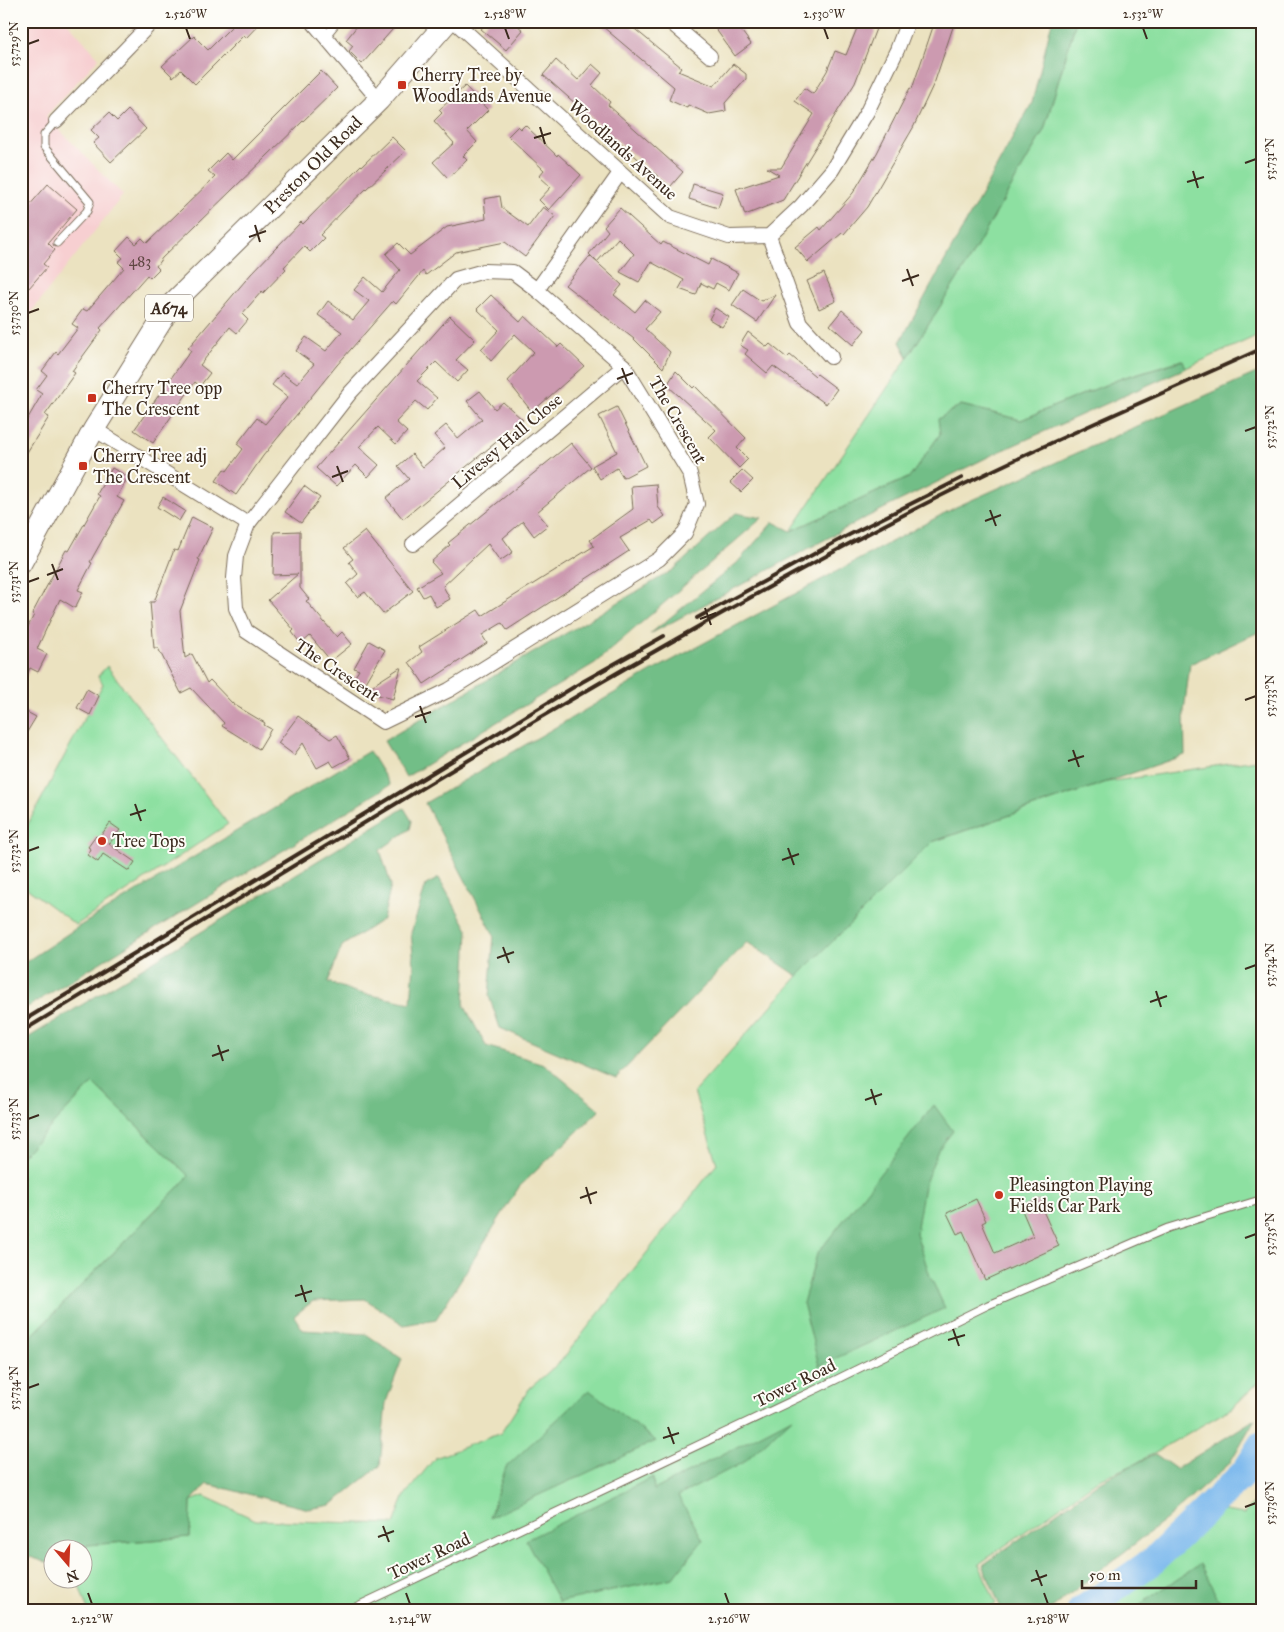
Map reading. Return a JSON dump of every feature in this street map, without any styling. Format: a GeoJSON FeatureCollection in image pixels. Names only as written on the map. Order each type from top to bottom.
{"type":"FeatureCollection","features":[{"type":"Feature","properties":{"kind":"main road","name":"Preston Old Road"},"geometry":{"type":"LineString","coordinates":[[21,563],[94,429],[172,304],[379,100],[448,21]]}},
{"type":"Feature","properties":{"kind":"street"},"geometry":{"type":"LineString","coordinates":[[56,121],[152,21]]}},
{"type":"Feature","properties":{"kind":"street"},"geometry":{"type":"LineString","coordinates":[[312,21],[379,100]]}},
{"type":"Feature","properties":{"kind":"street","name":"Woodlands Avenue"},"geometry":{"type":"LineString","coordinates":[[454,21],[670,218],[729,237],[768,236]]}},
{"type":"Feature","properties":{"kind":"street"},"geometry":{"type":"LineString","coordinates":[[669,21],[710,56]]}},
{"type":"Feature","properties":{"kind":"street"},"geometry":{"type":"LineString","coordinates":[[831,357],[800,323],[768,236],[801,206],[832,170],[867,112],[897,50],[908,21]]}},
{"type":"Feature","properties":{"kind":"street"},"geometry":{"type":"LineString","coordinates":[[538,290],[620,173]]}},
{"type":"Feature","properties":{"kind":"street","name":"The Crescent"},"geometry":{"type":"LineString","coordinates":[[484,271],[513,272],[538,290],[624,366],[690,474],[697,504],[685,533],[658,559],[449,690],[383,722],[246,632],[236,608],[234,578],[236,556],[248,524],[350,393],[456,279],[484,271]]}},
{"type":"Feature","properties":{"kind":"street","name":"Livesey Hall Close"},"geometry":{"type":"LineString","coordinates":[[413,544],[624,366]]}},
{"type":"Feature","properties":{"kind":"street"},"geometry":{"type":"LineString","coordinates":[[94,429],[248,524]]}},
{"type":"Feature","properties":{"kind":"lane"},"geometry":{"type":"LineString","coordinates":[[325,37],[338,21]]}},
{"type":"Feature","properties":{"kind":"lane"},"geometry":{"type":"LineString","coordinates":[[56,121],[44,135],[44,147],[90,202],[87,211],[57,244]]}},
{"type":"Feature","properties":{"kind":"lane","name":"Tower Road"},"geometry":{"type":"LineString","coordinates":[[346,1611],[810,1392],[988,1305],[1168,1228],[1263,1199]]}},
{"type":"Feature","properties":{"kind":"shaded area"},"geometry":{"type":"Polygon","coordinates":[[[21,21],[66,21],[99,58],[46,116],[123,195],[21,325],[21,21]]]}},
{"type":"Feature","properties":{"kind":"green space"},"geometry":{"type":"Polygon","coordinates":[[[1052,21],[1076,21],[1044,130],[965,267],[908,357],[900,342],[1032,103],[1052,21]]]}},
{"type":"Feature","properties":{"kind":"green space"},"geometry":{"type":"Polygon","coordinates":[[[1076,21],[1263,21],[1263,333],[1186,368],[1182,360],[1122,378],[1021,420],[961,405],[910,477],[791,531],[908,357],[965,267],[1044,130],[1076,21]]]}},
{"type":"Feature","properties":{"kind":"green space"},"geometry":{"type":"Polygon","coordinates":[[[1183,360],[1186,368],[992,455],[865,518],[650,634],[737,563],[773,522],[791,531],[910,477],[940,434],[938,419],[961,405],[1021,420],[1122,378],[1183,360]]]}},
{"type":"Feature","properties":{"kind":"green space"},"geometry":{"type":"Polygon","coordinates":[[[1263,370],[1263,630],[1190,664],[1184,711],[1185,755],[932,842],[798,976],[747,942],[616,1078],[500,1028],[489,996],[494,935],[425,803],[654,670],[956,507],[1263,370]]]}},
{"type":"Feature","properties":{"kind":"green space"},"geometry":{"type":"Polygon","coordinates":[[[736,513],[762,518],[595,663],[406,777],[384,741],[673,570],[736,513]]]}},
{"type":"Feature","properties":{"kind":"green space"},"geometry":{"type":"Polygon","coordinates":[[[107,666],[228,824],[76,925],[21,884],[21,837],[103,684],[98,676],[107,666]]]}},
{"type":"Feature","properties":{"kind":"green space"},"geometry":{"type":"Polygon","coordinates":[[[369,751],[390,785],[21,1011],[21,965],[78,927],[369,751]]]}},
{"type":"Feature","properties":{"kind":"green space"},"geometry":{"type":"Polygon","coordinates":[[[1263,759],[1263,1378],[1232,1408],[1133,1465],[1101,1478],[979,1564],[996,1604],[982,1611],[88,1611],[81,1590],[92,1590],[92,1545],[190,1537],[191,1501],[204,1496],[256,1520],[394,1524],[405,1495],[435,1458],[501,1433],[529,1389],[561,1361],[717,1164],[694,1092],[798,976],[932,842],[1107,782],[1263,759]]]}},
{"type":"Feature","properties":{"kind":"green space"},"geometry":{"type":"Polygon","coordinates":[[[404,808],[412,821],[410,829],[380,850],[391,885],[383,919],[342,946],[328,982],[355,992],[411,1003],[414,965],[411,933],[426,885],[439,878],[468,930],[464,1005],[486,1046],[544,1064],[600,1110],[519,1187],[436,1319],[404,1325],[365,1299],[313,1301],[294,1316],[303,1330],[366,1334],[402,1359],[386,1402],[380,1466],[331,1505],[309,1509],[207,1484],[191,1501],[190,1537],[92,1545],[92,1540],[42,1540],[42,1561],[30,1557],[21,1567],[21,1347],[189,1176],[93,1083],[21,1157],[21,1042],[404,808]]]}},
{"type":"Feature","properties":{"kind":"green space"},"geometry":{"type":"Polygon","coordinates":[[[93,1083],[189,1176],[21,1347],[21,1157],[93,1083]]]}},
{"type":"Feature","properties":{"kind":"green space"},"geometry":{"type":"Polygon","coordinates":[[[934,1105],[953,1131],[938,1150],[924,1186],[916,1233],[930,1276],[945,1308],[819,1366],[803,1303],[817,1254],[934,1105]]]}},
{"type":"Feature","properties":{"kind":"green space"},"geometry":{"type":"Polygon","coordinates":[[[589,1390],[656,1441],[489,1518],[506,1467],[589,1390]]]}},
{"type":"Feature","properties":{"kind":"green space"},"geometry":{"type":"Polygon","coordinates":[[[792,1418],[744,1462],[678,1496],[703,1540],[673,1578],[559,1602],[526,1540],[653,1477],[654,1490],[792,1418]]]}},
{"type":"Feature","properties":{"kind":"green space"},"geometry":{"type":"Polygon","coordinates":[[[1255,1419],[1229,1464],[1168,1518],[1053,1607],[1047,1611],[1002,1611],[983,1565],[1101,1481],[1155,1454],[1176,1469],[1255,1419]]]}},
{"type":"Feature","properties":{"kind":"green space"},"geometry":{"type":"Polygon","coordinates":[[[1263,1492],[1263,1611],[1096,1611],[1224,1511],[1244,1514],[1263,1492]]]}},
{"type":"Feature","properties":{"kind":"green space"},"geometry":{"type":"Polygon","coordinates":[[[1200,1564],[1217,1597],[1230,1611],[1130,1611],[1200,1564]]]}},
{"type":"Feature","properties":{"kind":"building"},"geometry":{"type":"Polygon","coordinates":[[[237,21],[262,21],[246,38],[244,35],[195,84],[181,70],[173,77],[162,66],[194,36],[208,50],[237,21]]]}},
{"type":"Feature","properties":{"kind":"building"},"geometry":{"type":"Polygon","coordinates":[[[361,21],[400,21],[362,64],[349,51],[353,46],[346,40],[361,21]]]}},
{"type":"Feature","properties":{"kind":"building"},"geometry":{"type":"Polygon","coordinates":[[[488,21],[512,21],[523,30],[506,50],[481,29],[488,21]]]}},
{"type":"Feature","properties":{"kind":"building"},"geometry":{"type":"Polygon","coordinates":[[[596,21],[625,21],[681,67],[678,71],[714,86],[733,64],[746,74],[746,79],[725,103],[726,111],[709,114],[688,105],[687,108],[669,100],[674,87],[596,21]]]}},
{"type":"Feature","properties":{"kind":"building"},"geometry":{"type":"Polygon","coordinates":[[[710,21],[734,21],[751,44],[735,56],[710,21]]]}},
{"type":"Feature","properties":{"kind":"building"},"geometry":{"type":"Polygon","coordinates":[[[860,21],[879,21],[855,83],[783,200],[745,215],[736,189],[779,175],[767,168],[781,168],[814,114],[795,101],[804,88],[813,94],[827,71],[835,51],[846,55],[860,21]]]}},
{"type":"Feature","properties":{"kind":"building"},"geometry":{"type":"Polygon","coordinates":[[[935,21],[955,21],[935,81],[913,128],[867,207],[844,234],[842,233],[808,262],[795,247],[819,227],[821,230],[853,193],[877,153],[910,88],[912,89],[935,21]]]}},
{"type":"Feature","properties":{"kind":"building"},"geometry":{"type":"Polygon","coordinates":[[[556,60],[578,80],[592,64],[602,73],[592,85],[610,102],[608,105],[683,172],[670,187],[543,75],[556,60]]]}},
{"type":"Feature","properties":{"kind":"building"},"geometry":{"type":"Polygon","coordinates":[[[321,71],[337,88],[162,258],[156,266],[159,269],[150,278],[147,275],[100,328],[102,330],[72,371],[75,373],[45,415],[49,417],[21,462],[21,430],[42,394],[36,390],[47,375],[42,371],[78,328],[72,324],[83,309],[87,311],[124,268],[118,262],[123,258],[116,251],[129,237],[136,244],[142,238],[147,243],[215,177],[208,171],[226,153],[232,160],[321,71]]]}},
{"type":"Feature","properties":{"kind":"building"},"geometry":{"type":"Polygon","coordinates":[[[465,86],[488,110],[467,131],[477,142],[463,156],[467,160],[448,178],[433,162],[454,143],[434,121],[442,113],[439,110],[465,86]]]}},
{"type":"Feature","properties":{"kind":"building"},"geometry":{"type":"Polygon","coordinates":[[[128,110],[146,129],[111,162],[93,143],[99,138],[91,130],[109,113],[117,121],[128,110]]]}},
{"type":"Feature","properties":{"kind":"building"},"geometry":{"type":"Polygon","coordinates":[[[525,125],[557,156],[558,154],[581,175],[549,210],[539,200],[551,187],[539,176],[544,170],[508,136],[518,126],[521,129],[525,125]]]}},
{"type":"Feature","properties":{"kind":"building"},"geometry":{"type":"Polygon","coordinates":[[[392,137],[406,151],[320,235],[324,238],[310,252],[304,246],[284,267],[286,269],[263,293],[262,291],[242,314],[248,320],[237,333],[230,327],[200,365],[210,373],[200,386],[195,382],[153,443],[134,430],[191,350],[188,348],[251,274],[301,222],[303,224],[361,165],[392,137]]]}},
{"type":"Feature","properties":{"kind":"building"},"geometry":{"type":"Polygon","coordinates":[[[48,184],[77,209],[48,243],[55,250],[43,264],[47,267],[29,288],[21,281],[21,215],[48,184]]]}},
{"type":"Feature","properties":{"kind":"building"},"geometry":{"type":"Polygon","coordinates":[[[693,184],[723,193],[718,208],[689,199],[693,184]]]}},
{"type":"Feature","properties":{"kind":"building"},"geometry":{"type":"Polygon","coordinates":[[[500,196],[502,208],[528,227],[543,207],[555,216],[525,257],[505,242],[456,252],[426,275],[423,271],[396,304],[393,301],[337,365],[263,456],[236,495],[216,481],[224,469],[227,471],[243,449],[237,444],[257,418],[265,424],[288,397],[272,385],[282,373],[297,384],[314,364],[296,351],[306,337],[326,351],[342,332],[318,315],[328,301],[353,320],[369,301],[354,290],[365,277],[382,292],[400,270],[386,254],[398,243],[410,255],[447,227],[486,219],[484,199],[500,196]]]}},
{"type":"Feature","properties":{"kind":"building"},"geometry":{"type":"Polygon","coordinates":[[[620,208],[661,245],[663,242],[708,265],[711,259],[738,273],[729,290],[716,283],[713,289],[701,283],[696,295],[679,289],[684,280],[651,262],[639,282],[620,272],[634,254],[618,238],[597,262],[589,254],[608,231],[604,226],[620,208]]]}},
{"type":"Feature","properties":{"kind":"building"},"geometry":{"type":"Polygon","coordinates":[[[590,256],[622,285],[614,295],[635,312],[645,300],[660,312],[645,329],[670,352],[663,368],[634,339],[565,285],[590,256]]]}},
{"type":"Feature","properties":{"kind":"building"},"geometry":{"type":"Polygon","coordinates":[[[824,273],[836,301],[819,309],[807,281],[824,273]]]}},
{"type":"Feature","properties":{"kind":"building"},"geometry":{"type":"Polygon","coordinates":[[[743,289],[761,301],[775,295],[757,322],[732,305],[743,289]]]}},
{"type":"Feature","properties":{"kind":"building"},"geometry":{"type":"Polygon","coordinates":[[[491,295],[520,322],[525,316],[558,347],[561,344],[584,366],[532,412],[508,381],[534,352],[515,334],[491,361],[481,349],[499,330],[477,309],[491,295]]]}},
{"type":"Feature","properties":{"kind":"building"},"geometry":{"type":"Polygon","coordinates":[[[715,308],[729,317],[722,327],[709,319],[715,308]]]}},
{"type":"Feature","properties":{"kind":"building"},"geometry":{"type":"Polygon","coordinates":[[[842,310],[865,330],[853,345],[830,325],[842,310]]]}},
{"type":"Feature","properties":{"kind":"building"},"geometry":{"type":"Polygon","coordinates":[[[450,316],[475,340],[456,360],[468,370],[457,382],[436,362],[417,381],[437,398],[427,410],[416,401],[396,422],[407,432],[396,444],[378,427],[359,447],[379,465],[368,477],[356,465],[336,486],[316,468],[450,316]]]}},
{"type":"Feature","properties":{"kind":"building"},"geometry":{"type":"Polygon","coordinates":[[[748,332],[767,347],[770,344],[787,358],[790,355],[815,376],[817,374],[837,389],[826,404],[773,366],[767,373],[745,354],[748,350],[740,345],[748,332]]]}},
{"type":"Feature","properties":{"kind":"building"},"geometry":{"type":"Polygon","coordinates":[[[676,371],[693,388],[695,386],[746,438],[737,448],[748,459],[739,468],[709,437],[716,430],[667,385],[676,371]]]}},
{"type":"Feature","properties":{"kind":"building"},"geometry":{"type":"Polygon","coordinates":[[[480,391],[495,409],[503,402],[523,420],[403,519],[386,498],[409,479],[398,466],[412,454],[423,467],[445,448],[434,435],[446,425],[458,439],[482,419],[467,401],[480,391]]]}},
{"type":"Feature","properties":{"kind":"building"},"geometry":{"type":"Polygon","coordinates":[[[617,407],[646,466],[623,478],[617,468],[600,479],[592,466],[617,452],[599,416],[617,407]]]}},
{"type":"Feature","properties":{"kind":"building"},"geometry":{"type":"Polygon","coordinates":[[[571,443],[591,467],[537,512],[548,525],[534,536],[523,521],[503,538],[513,552],[500,561],[488,544],[443,586],[450,599],[436,607],[429,594],[423,597],[417,587],[441,573],[431,562],[450,545],[448,543],[571,443]]]}},
{"type":"Feature","properties":{"kind":"building"},"geometry":{"type":"Polygon","coordinates":[[[112,468],[128,477],[117,497],[124,501],[90,562],[92,563],[78,590],[83,592],[75,608],[60,599],[37,649],[47,654],[38,672],[30,668],[21,686],[21,640],[34,615],[32,614],[66,550],[69,551],[100,496],[97,494],[112,468]]]}},
{"type":"Feature","properties":{"kind":"building"},"geometry":{"type":"Polygon","coordinates":[[[742,470],[753,480],[741,492],[730,482],[742,470]]]}},
{"type":"Feature","properties":{"kind":"building"},"geometry":{"type":"Polygon","coordinates":[[[656,484],[658,507],[665,516],[654,524],[651,520],[620,538],[629,551],[507,630],[502,623],[482,635],[487,643],[424,684],[409,662],[422,652],[419,647],[478,610],[482,616],[594,546],[590,540],[633,509],[631,486],[656,484]]]}},
{"type":"Feature","properties":{"kind":"building"},"geometry":{"type":"Polygon","coordinates":[[[304,486],[320,498],[301,523],[285,512],[304,486]]]}},
{"type":"Feature","properties":{"kind":"building"},"geometry":{"type":"Polygon","coordinates":[[[163,497],[185,511],[179,521],[157,507],[163,497]]]}},
{"type":"Feature","properties":{"kind":"building"},"geometry":{"type":"Polygon","coordinates":[[[192,517],[213,528],[198,559],[200,560],[180,611],[185,658],[192,654],[207,683],[210,680],[233,704],[265,723],[264,725],[271,729],[259,749],[222,726],[224,723],[191,688],[181,693],[158,648],[154,648],[150,602],[154,602],[174,550],[178,551],[192,517]]]}},
{"type":"Feature","properties":{"kind":"building"},"geometry":{"type":"Polygon","coordinates":[[[300,531],[300,588],[309,599],[306,601],[337,637],[342,632],[352,644],[331,661],[310,636],[301,644],[292,632],[294,630],[268,600],[298,574],[273,575],[274,532],[300,531]]]}},
{"type":"Feature","properties":{"kind":"building"},"geometry":{"type":"Polygon","coordinates":[[[365,531],[413,591],[383,614],[365,592],[358,597],[347,584],[358,574],[349,562],[353,559],[344,548],[365,531]]]}},
{"type":"Feature","properties":{"kind":"building"},"geometry":{"type":"Polygon","coordinates":[[[369,641],[385,650],[365,684],[354,678],[359,670],[354,668],[369,641]]]}},
{"type":"Feature","properties":{"kind":"building"},"geometry":{"type":"Polygon","coordinates":[[[401,667],[393,699],[378,695],[379,692],[370,687],[401,667]]]}},
{"type":"Feature","properties":{"kind":"building"},"geometry":{"type":"Polygon","coordinates":[[[87,689],[99,696],[90,715],[77,708],[87,689]]]}},
{"type":"Feature","properties":{"kind":"building"},"geometry":{"type":"Polygon","coordinates":[[[21,709],[36,717],[21,742],[21,709]]]}},
{"type":"Feature","properties":{"kind":"building"},"geometry":{"type":"Polygon","coordinates":[[[298,716],[330,739],[337,735],[350,758],[334,767],[330,761],[317,768],[303,743],[294,755],[278,743],[298,716]]]}},
{"type":"Feature","properties":{"kind":"building","name":"Tree Tops"},"geometry":{"type":"Polygon","coordinates":[[[110,823],[120,830],[109,844],[135,862],[129,871],[103,854],[98,862],[88,855],[91,849],[88,847],[96,836],[99,838],[110,823]]]}},
{"type":"Feature","properties":{"kind":"building"},"geometry":{"type":"Polygon","coordinates":[[[976,1199],[986,1221],[982,1223],[995,1253],[1033,1236],[1021,1208],[1038,1200],[1059,1246],[985,1280],[963,1231],[957,1234],[947,1213],[976,1199]]]}},
{"type":"Feature","properties":{"kind":"waterway"},"geometry":{"type":"LineString","coordinates":[[1081,1611],[1154,1560],[1245,1472],[1263,1444]]}},
{"type":"Feature","properties":{"kind":"railway"},"geometry":{"type":"LineString","coordinates":[[21,1032],[352,830],[686,633],[956,488],[1263,348]]}},
{"type":"Feature","properties":{"kind":"railway"},"geometry":{"type":"LineString","coordinates":[[697,618],[843,538],[962,478]]}},
{"type":"Feature","properties":{"kind":"railway"},"geometry":{"type":"LineString","coordinates":[[21,1022],[582,682],[664,636]]}},
{"type":"Feature","properties":{"kind":"place","name":"Cherry Tree by Woodlands Avenue"},"geometry":{"type":"Point","coordinates":[402,85]}},
{"type":"Feature","properties":{"kind":"place","name":"Cherry Tree opp The Crescent"},"geometry":{"type":"Point","coordinates":[92,398]}},
{"type":"Feature","properties":{"kind":"place","name":"Cherry Tree adj The Crescent"},"geometry":{"type":"Point","coordinates":[83,466]}},
{"type":"Feature","properties":{"kind":"place","name":"Tree Tops"},"geometry":{"type":"Point","coordinates":[102,841]}},
{"type":"Feature","properties":{"kind":"place","name":"Pleasington Playing Fields Car Park"},"geometry":{"type":"Point","coordinates":[999,1195]}}]}
